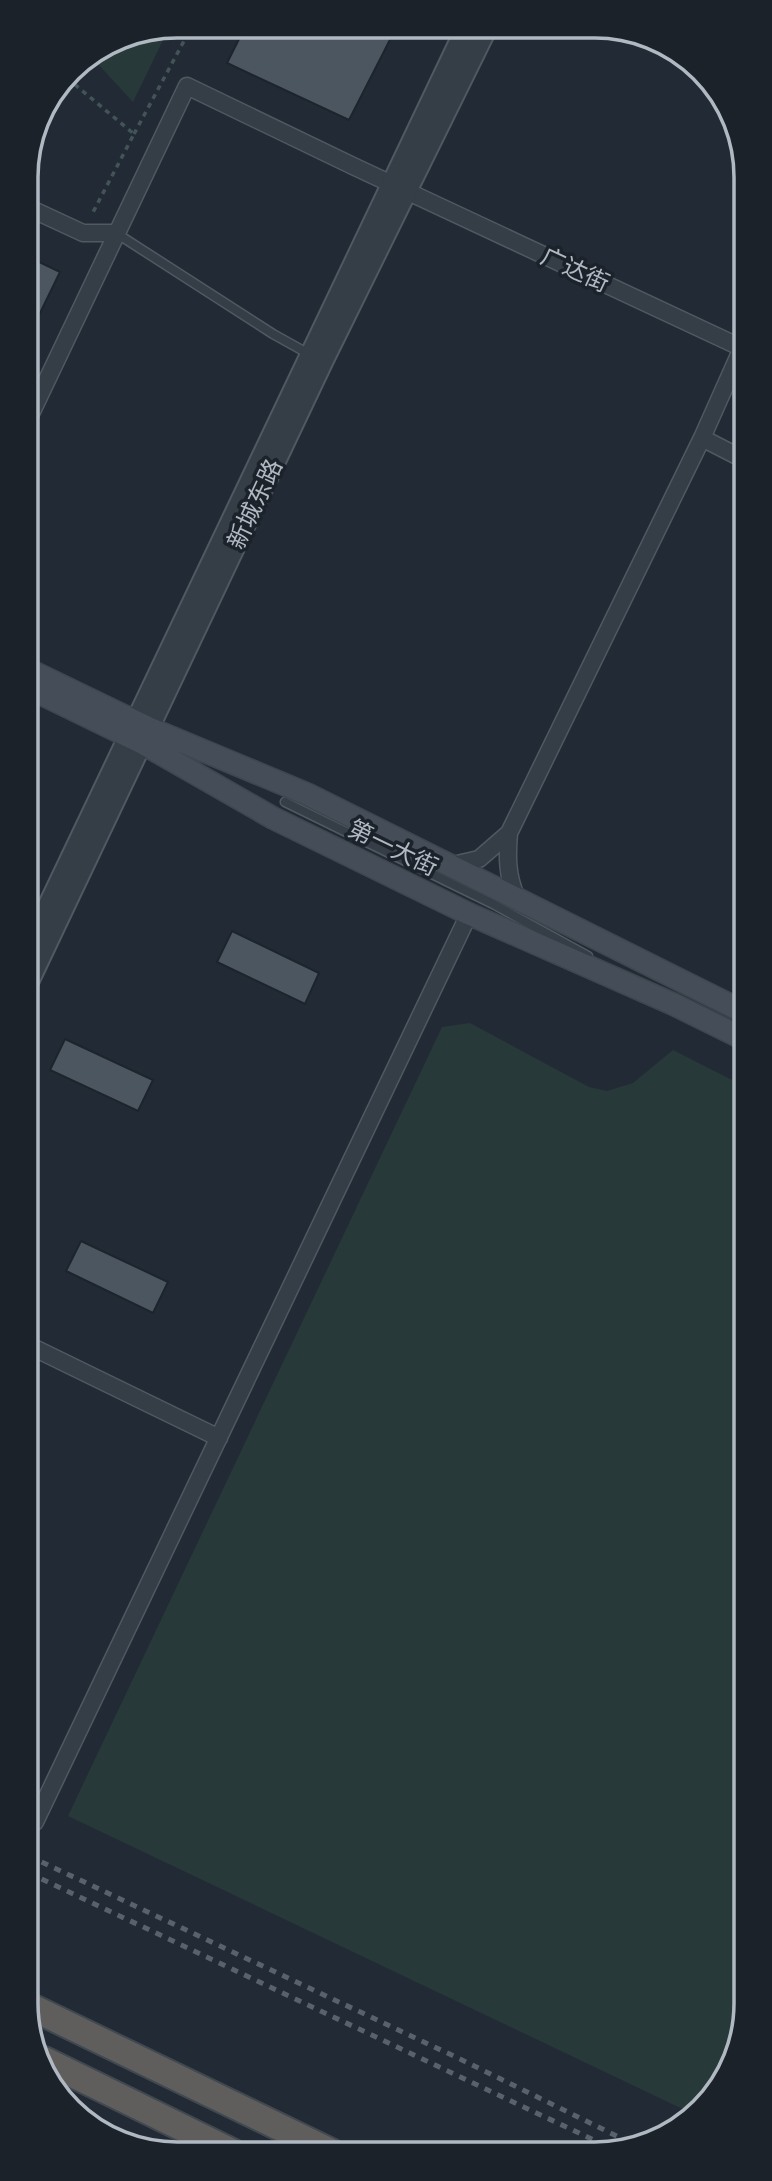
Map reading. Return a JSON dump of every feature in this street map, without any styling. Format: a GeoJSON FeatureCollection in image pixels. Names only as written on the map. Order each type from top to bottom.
{"type":"FeatureCollection","features":[{"type":"Feature","properties":{"kind":"highway"},"geometry":{"type":"LineString","coordinates":[[39,2011],[310,2142]]}},
{"type":"Feature","properties":{"kind":"highway"},"geometry":{"type":"LineString","coordinates":[[53,2064],[212,2142]]}},
{"type":"Feature","properties":{"kind":"main road","name":"第一大街"},"geometry":{"type":"LineString","coordinates":[[39,676],[139,732],[273,818],[469,914],[673,1004],[734,1034]]}},
{"type":"Feature","properties":{"kind":"main road","name":"第一大街"},"geometry":{"type":"LineString","coordinates":[[39,692],[139,732],[296,789],[516,896],[734,1007]]}},
{"type":"Feature","properties":{"kind":"street","name":"新城东路"},"geometry":{"type":"LineString","coordinates":[[400,187],[462,38]]}},
{"type":"Feature","properties":{"kind":"street","name":"新城东路"},"geometry":{"type":"LineString","coordinates":[[39,959],[139,732],[317,358],[400,187],[481,38]]}},
{"type":"Feature","properties":{"kind":"street","name":"广达街"},"geometry":{"type":"LineString","coordinates":[[116,233],[187,86],[734,343]]}},
{"type":"Feature","properties":{"kind":"street"},"geometry":{"type":"LineString","coordinates":[[39,213],[83,233],[116,233],[39,397]]}},
{"type":"Feature","properties":{"kind":"street"},"geometry":{"type":"LineString","coordinates":[[516,896],[510,883],[507,859],[509,833],[734,367]]}},
{"type":"Feature","properties":{"kind":"street"},"geometry":{"type":"LineString","coordinates":[[702,438],[734,454]]}},
{"type":"Feature","properties":{"kind":"street","name":"新城东路"},"geometry":{"type":"LineString","coordinates":[[39,927],[139,732]]}},
{"type":"Feature","properties":{"kind":"street"},"geometry":{"type":"LineString","coordinates":[[453,865],[479,859],[509,833]]}},
{"type":"Feature","properties":{"kind":"street"},"geometry":{"type":"LineString","coordinates":[[38,1816],[469,914]]}},
{"type":"Feature","properties":{"kind":"street"},"geometry":{"type":"LineString","coordinates":[[38,1350],[219,1438]]}},
{"type":"Feature","properties":{"kind":"lane"},"geometry":{"type":"LineString","coordinates":[[116,233],[273,334],[317,358]]}},
{"type":"Feature","properties":{"kind":"lane"},"geometry":{"type":"LineString","coordinates":[[285,802],[526,921],[673,1004]]}},
{"type":"Feature","properties":{"kind":"path"},"geometry":{"type":"LineString","coordinates":[[83,233],[185,39]]}},
{"type":"Feature","properties":{"kind":"path"},"geometry":{"type":"LineString","coordinates":[[75,84],[134,134]]}},
{"type":"Feature","properties":{"kind":"shaded area"},"geometry":{"type":"Polygon","coordinates":[[[163,40],[133,102],[98,64],[124,49],[163,40]]]}},
{"type":"Feature","properties":{"kind":"shaded area"},"geometry":{"type":"Polygon","coordinates":[[[470,1023],[589,1087],[607,1091],[633,1083],[673,1050],[734,1081],[733,2013],[729,2039],[715,2073],[684,2110],[68,1816],[442,1027],[470,1023]]]}},
{"type":"Feature","properties":{"kind":"building"},"geometry":{"type":"Polygon","coordinates":[[[391,38],[349,120],[227,63],[239,39],[391,38]]]}},
{"type":"Feature","properties":{"kind":"building"},"geometry":{"type":"Polygon","coordinates":[[[39,262],[60,272],[39,315],[39,262]]]}},
{"type":"Feature","properties":{"kind":"building"},"geometry":{"type":"Polygon","coordinates":[[[232,931],[319,973],[305,1004],[217,962],[232,931]]]}},
{"type":"Feature","properties":{"kind":"building"},"geometry":{"type":"Polygon","coordinates":[[[65,1039],[153,1080],[138,1111],[50,1070],[65,1039]]]}},
{"type":"Feature","properties":{"kind":"building"},"geometry":{"type":"Polygon","coordinates":[[[81,1241],[168,1282],[153,1313],[66,1271],[81,1241]]]}},
{"type":"Feature","properties":{"kind":"railway"},"geometry":{"type":"LineString","coordinates":[[38,1860],[460,2059],[624,2139]]}},
{"type":"Feature","properties":{"kind":"railway"},"geometry":{"type":"LineString","coordinates":[[38,1877],[598,2142]]}}]}
